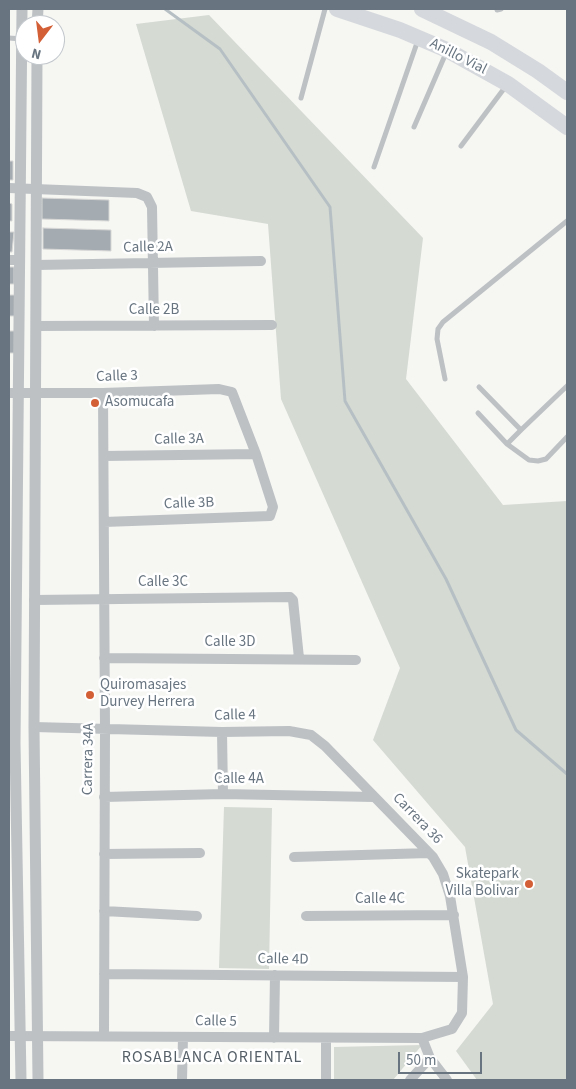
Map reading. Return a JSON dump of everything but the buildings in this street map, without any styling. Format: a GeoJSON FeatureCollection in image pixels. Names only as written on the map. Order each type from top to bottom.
{"type":"FeatureCollection","features":[{"type":"Feature","properties":{"kind":"highway","name":"Anillo Vial"},"geometry":{"type":"LineString","coordinates":[[337,9],[447,50],[508,84],[567,126]]}},
{"type":"Feature","properties":{"kind":"highway","name":"Anillo Vial"},"geometry":{"type":"LineString","coordinates":[[422,9],[491,42],[538,71],[567,92]]}},
{"type":"Feature","properties":{"kind":"street"},"geometry":{"type":"LineString","coordinates":[[20,1080],[12,1036],[12,727],[14,188],[21,65]]}},
{"type":"Feature","properties":{"kind":"street"},"geometry":{"type":"LineString","coordinates":[[37,65],[34,727],[38,1080]]}},
{"type":"Feature","properties":{"kind":"street"},"geometry":{"type":"LineString","coordinates":[[14,188],[137,192],[147,197],[152,207],[154,326]]}},
{"type":"Feature","properties":{"kind":"street","name":"Calle 2A"},"geometry":{"type":"LineString","coordinates":[[36,265],[261,261]]}},
{"type":"Feature","properties":{"kind":"street","name":"Calle 2B"},"geometry":{"type":"LineString","coordinates":[[36,326],[272,325]]}},
{"type":"Feature","properties":{"kind":"street","name":"Calle 3"},"geometry":{"type":"LineString","coordinates":[[13,393],[227,390],[232,392],[256,454]]}},
{"type":"Feature","properties":{"kind":"street","name":"Carrera 34A"},"geometry":{"type":"LineString","coordinates":[[103,393],[104,1036]]}},
{"type":"Feature","properties":{"kind":"street","name":"Calle 3A"},"geometry":{"type":"LineString","coordinates":[[104,456],[256,454]]}},
{"type":"Feature","properties":{"kind":"street","name":"Calle 3B"},"geometry":{"type":"LineString","coordinates":[[104,522],[268,517],[272,513],[273,507],[256,454]]}},
{"type":"Feature","properties":{"kind":"street","name":"Calle 3C"},"geometry":{"type":"LineString","coordinates":[[34,600],[292,598],[299,658]]}},
{"type":"Feature","properties":{"kind":"street","name":"Calle 3D"},"geometry":{"type":"LineString","coordinates":[[104,658],[299,658],[356,660]]}},
{"type":"Feature","properties":{"kind":"street","name":"Calle 4"},"geometry":{"type":"LineString","coordinates":[[12,727],[222,732],[289,731],[311,736]]}},
{"type":"Feature","properties":{"kind":"street"},"geometry":{"type":"LineString","coordinates":[[222,732],[223,794]]}},
{"type":"Feature","properties":{"kind":"street","name":"Carrera 36"},"geometry":{"type":"LineString","coordinates":[[311,736],[325,746],[429,853],[443,874],[454,915],[463,977],[463,1002],[458,1022],[452,1029],[422,1038]]}},
{"type":"Feature","properties":{"kind":"street","name":"Calle 4A"},"geometry":{"type":"LineString","coordinates":[[104,797],[223,794],[374,797]]}},
{"type":"Feature","properties":{"kind":"street"},"geometry":{"type":"LineString","coordinates":[[104,854],[200,853]]}},
{"type":"Feature","properties":{"kind":"street"},"geometry":{"type":"LineString","coordinates":[[294,857],[429,853]]}},
{"type":"Feature","properties":{"kind":"street"},"geometry":{"type":"LineString","coordinates":[[104,911],[197,916]]}},
{"type":"Feature","properties":{"kind":"street","name":"Calle 4C"},"geometry":{"type":"LineString","coordinates":[[306,916],[454,915]]}},
{"type":"Feature","properties":{"kind":"street","name":"Calle 4D"},"geometry":{"type":"LineString","coordinates":[[104,974],[463,977]]}},
{"type":"Feature","properties":{"kind":"street"},"geometry":{"type":"LineString","coordinates":[[274,1038],[276,975]]}},
{"type":"Feature","properties":{"kind":"street","name":"Calle 5"},"geometry":{"type":"LineString","coordinates":[[12,1036],[422,1038]]}},
{"type":"Feature","properties":{"kind":"street"},"geometry":{"type":"LineString","coordinates":[[182,1037],[182,1080]]}},
{"type":"Feature","properties":{"kind":"street"},"geometry":{"type":"LineString","coordinates":[[326,1038],[326,1080]]}},
{"type":"Feature","properties":{"kind":"street"},"geometry":{"type":"LineString","coordinates":[[422,1038],[430,1058],[447,1080]]}},
{"type":"Feature","properties":{"kind":"street"},"geometry":{"type":"LineString","coordinates":[[410,1080],[430,1058]]}},
{"type":"Feature","properties":{"kind":"lane"},"geometry":{"type":"LineString","coordinates":[[301,98],[325,9]]}},
{"type":"Feature","properties":{"kind":"lane"},"geometry":{"type":"LineString","coordinates":[[374,167],[419,38]]}},
{"type":"Feature","properties":{"kind":"lane"},"geometry":{"type":"LineString","coordinates":[[414,127],[447,50]]}},
{"type":"Feature","properties":{"kind":"lane"},"geometry":{"type":"LineString","coordinates":[[461,146],[508,84]]}},
{"type":"Feature","properties":{"kind":"lane"},"geometry":{"type":"LineString","coordinates":[[445,379],[437,345],[438,329],[443,322],[567,221]]}},
{"type":"Feature","properties":{"kind":"lane"},"geometry":{"type":"LineString","coordinates":[[507,444],[567,386]]}},
{"type":"Feature","properties":{"kind":"lane"},"geometry":{"type":"LineString","coordinates":[[479,387],[521,430]]}},
{"type":"Feature","properties":{"kind":"lane"},"geometry":{"type":"LineString","coordinates":[[478,413],[507,444],[529,460],[538,462],[546,459],[567,437]]}},
{"type":"Feature","properties":{"kind":"shaded area"},"geometry":{"type":"Polygon","coordinates":[[[209,15],[423,238],[406,379],[503,505],[567,501],[567,1080],[477,1080],[456,1051],[493,1004],[465,847],[373,740],[400,668],[281,399],[268,224],[191,211],[136,24],[209,15]]]}},
{"type":"Feature","properties":{"kind":"shaded area"},"geometry":{"type":"Polygon","coordinates":[[[224,807],[272,808],[269,969],[219,968],[224,807]]]}},
{"type":"Feature","properties":{"kind":"shaded area"},"geometry":{"type":"Polygon","coordinates":[[[422,1045],[393,1080],[334,1080],[334,1047],[422,1045]]]}},
{"type":"Feature","properties":{"kind":"waterway"},"geometry":{"type":"LineString","coordinates":[[165,9],[220,49],[330,207],[345,401],[446,579],[516,730],[567,774]]}},
{"type":"Feature","properties":{"kind":"place","name":"Asomucafa"},"geometry":{"type":"Point","coordinates":[95,403]}},
{"type":"Feature","properties":{"kind":"place","name":"Quiromasajes Durvey Herrera"},"geometry":{"type":"Point","coordinates":[90,695]}},
{"type":"Feature","properties":{"kind":"place","name":"Skatepark Villa Bolivar"},"geometry":{"type":"Point","coordinates":[529,884]}},
{"type":"Feature","properties":{"kind":"district","name":"ROSABLANCA ORIENTAL"},"geometry":{"type":"Point","coordinates":[212,1058]}}]}
